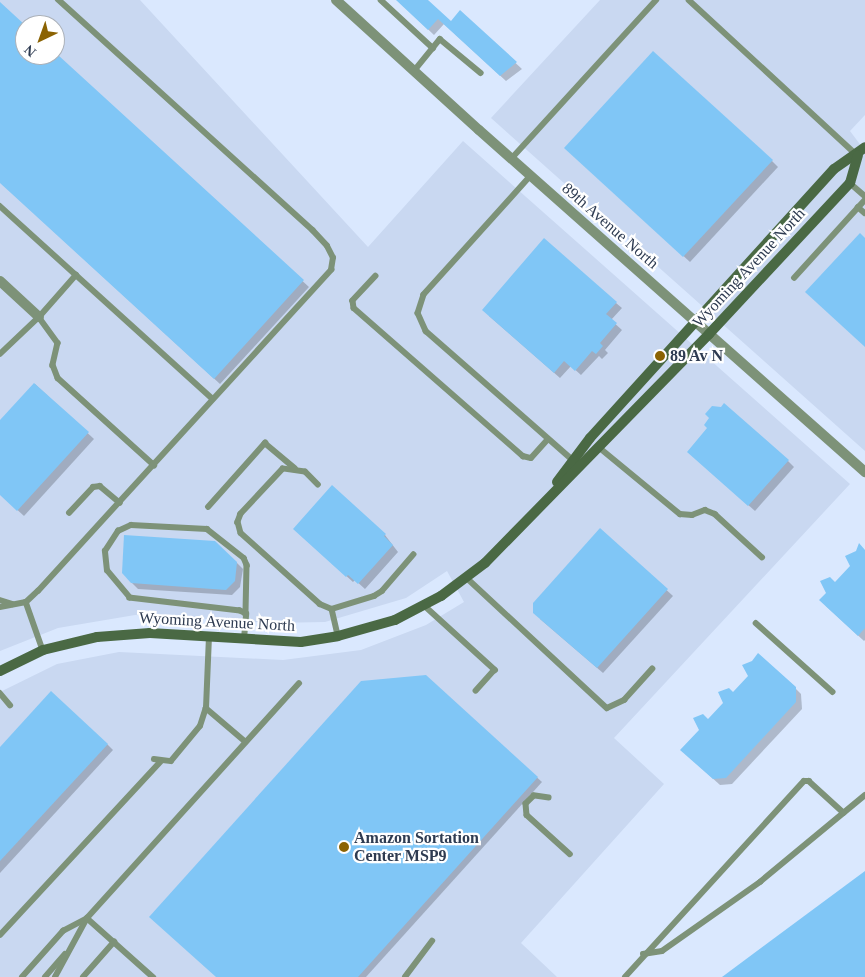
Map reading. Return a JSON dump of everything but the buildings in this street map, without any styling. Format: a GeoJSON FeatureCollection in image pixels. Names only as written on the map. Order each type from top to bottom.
{"type":"FeatureCollection","features":[{"type":"Feature","properties":{"kind":"street","name":"89th Avenue North"},"geometry":{"type":"LineString","coordinates":[[336,0],[511,159],[865,472]]}},
{"type":"Feature","properties":{"kind":"street","name":"Wyoming Avenue North"},"geometry":{"type":"LineString","coordinates":[[0,671],[44,650],[73,641],[130,634],[301,642],[338,636],[395,620],[425,606],[467,578],[543,500],[600,448],[850,183],[861,151]]}},
{"type":"Feature","properties":{"kind":"street","name":"Wyoming Avenue North"},"geometry":{"type":"LineString","coordinates":[[543,500],[573,460],[834,169],[861,151]]}},
{"type":"Feature","properties":{"kind":"street"},"geometry":{"type":"LineString","coordinates":[[0,281],[39,317]]}},
{"type":"Feature","properties":{"kind":"lane"},"geometry":{"type":"LineString","coordinates":[[0,606],[26,602],[120,503],[213,398],[332,270],[332,258],[327,246],[313,231],[58,0]]}},
{"type":"Feature","properties":{"kind":"lane"},"geometry":{"type":"LineString","coordinates":[[380,0],[433,48]]}},
{"type":"Feature","properties":{"kind":"lane"},"geometry":{"type":"LineString","coordinates":[[511,159],[656,0]]}},
{"type":"Feature","properties":{"kind":"lane"},"geometry":{"type":"LineString","coordinates":[[689,0],[861,151]]}},
{"type":"Feature","properties":{"kind":"lane"},"geometry":{"type":"LineString","coordinates":[[414,71],[440,39],[480,73]]}},
{"type":"Feature","properties":{"kind":"lane"},"geometry":{"type":"LineString","coordinates":[[531,176],[424,295],[418,313],[426,330],[573,460]]}},
{"type":"Feature","properties":{"kind":"lane"},"geometry":{"type":"LineString","coordinates":[[850,183],[865,196]]}},
{"type":"Feature","properties":{"kind":"lane"},"geometry":{"type":"LineString","coordinates":[[794,278],[865,200]]}},
{"type":"Feature","properties":{"kind":"lane"},"geometry":{"type":"LineString","coordinates":[[0,206],[213,398]]}},
{"type":"Feature","properties":{"kind":"lane"},"geometry":{"type":"LineString","coordinates":[[858,207],[865,214]]}},
{"type":"Feature","properties":{"kind":"lane"},"geometry":{"type":"LineString","coordinates":[[0,354],[39,317],[76,275]]}},
{"type":"Feature","properties":{"kind":"lane"},"geometry":{"type":"LineString","coordinates":[[376,276],[354,301],[354,308],[523,456],[531,458],[548,439]]}},
{"type":"Feature","properties":{"kind":"lane"},"geometry":{"type":"LineString","coordinates":[[39,317],[58,343],[54,365],[58,378],[154,465]]}},
{"type":"Feature","properties":{"kind":"lane"},"geometry":{"type":"LineString","coordinates":[[208,507],[265,444],[295,468],[305,472],[318,485]]}},
{"type":"Feature","properties":{"kind":"lane"},"geometry":{"type":"LineString","coordinates":[[600,448],[680,514],[692,515],[705,510],[715,514],[762,557]]}},
{"type":"Feature","properties":{"kind":"lane"},"geometry":{"type":"LineString","coordinates":[[295,468],[284,469],[241,514],[240,527],[241,532],[320,604],[332,609],[382,591],[413,556]]}},
{"type":"Feature","properties":{"kind":"lane"},"geometry":{"type":"LineString","coordinates":[[69,512],[93,487],[100,486],[120,503]]}},
{"type":"Feature","properties":{"kind":"lane"},"geometry":{"type":"LineString","coordinates":[[244,639],[246,614],[247,565],[244,558],[208,529],[131,525],[118,531],[105,551],[107,571],[130,598],[246,614]]}},
{"type":"Feature","properties":{"kind":"lane"},"geometry":{"type":"LineString","coordinates":[[467,578],[607,708],[624,700],[652,669]]}},
{"type":"Feature","properties":{"kind":"lane"},"geometry":{"type":"LineString","coordinates":[[0,600],[12,604]]}},
{"type":"Feature","properties":{"kind":"lane"},"geometry":{"type":"LineString","coordinates":[[26,602],[44,650]]}},
{"type":"Feature","properties":{"kind":"lane"},"geometry":{"type":"LineString","coordinates":[[425,606],[495,670],[476,691]]}},
{"type":"Feature","properties":{"kind":"lane"},"geometry":{"type":"LineString","coordinates":[[332,609],[338,636]]}},
{"type":"Feature","properties":{"kind":"lane"},"geometry":{"type":"LineString","coordinates":[[756,623],[833,692]]}},
{"type":"Feature","properties":{"kind":"lane"},"geometry":{"type":"LineString","coordinates":[[0,935],[157,761],[172,760],[193,737],[206,708],[209,637]]}},
{"type":"Feature","properties":{"kind":"lane"},"geometry":{"type":"LineString","coordinates":[[56,977],[87,918],[299,683]]}},
{"type":"Feature","properties":{"kind":"lane"},"geometry":{"type":"LineString","coordinates":[[0,693],[10,706]]}},
{"type":"Feature","properties":{"kind":"lane"},"geometry":{"type":"LineString","coordinates":[[206,708],[246,742]]}},
{"type":"Feature","properties":{"kind":"lane"},"geometry":{"type":"LineString","coordinates":[[625,977],[643,954],[804,781],[808,780],[844,813]]}},
{"type":"Feature","properties":{"kind":"lane"},"geometry":{"type":"LineString","coordinates":[[549,798],[534,796],[526,804],[527,815],[570,854]]}},
{"type":"Feature","properties":{"kind":"lane"},"geometry":{"type":"LineString","coordinates":[[643,954],[662,951],[736,900],[865,796]]}},
{"type":"Feature","properties":{"kind":"lane"},"geometry":{"type":"LineString","coordinates":[[87,918],[153,977]]}},
{"type":"Feature","properties":{"kind":"lane"},"geometry":{"type":"LineString","coordinates":[[22,977],[63,931],[87,918]]}},
{"type":"Feature","properties":{"kind":"lane"},"geometry":{"type":"LineString","coordinates":[[405,977],[432,941]]}},
{"type":"Feature","properties":{"kind":"lane"},"geometry":{"type":"LineString","coordinates":[[83,977],[114,942]]}},
{"type":"Feature","properties":{"kind":"lane"},"geometry":{"type":"LineString","coordinates":[[45,977],[72,947]]}},
{"type":"Feature","properties":{"kind":"shaded area"},"geometry":{"type":"Polygon","coordinates":[[[0,0],[140,0],[368,247],[463,141],[850,484],[614,738],[664,784],[521,943],[557,977],[0,977],[0,692],[57,664],[119,652],[283,660],[361,650],[426,625],[464,602],[447,571],[406,598],[325,622],[273,623],[135,615],[58,628],[0,651],[0,0]]]}},
{"type":"Feature","properties":{"kind":"shaded area"},"geometry":{"type":"Polygon","coordinates":[[[600,0],[865,0],[865,115],[850,131],[865,151],[865,451],[491,118],[600,0]]]}},
{"type":"Feature","properties":{"kind":"place","name":"89 Av N"},"geometry":{"type":"Point","coordinates":[660,356]}},
{"type":"Feature","properties":{"kind":"place","name":"Amazon Sortation Center MSP9"},"geometry":{"type":"Point","coordinates":[344,847]}}]}
